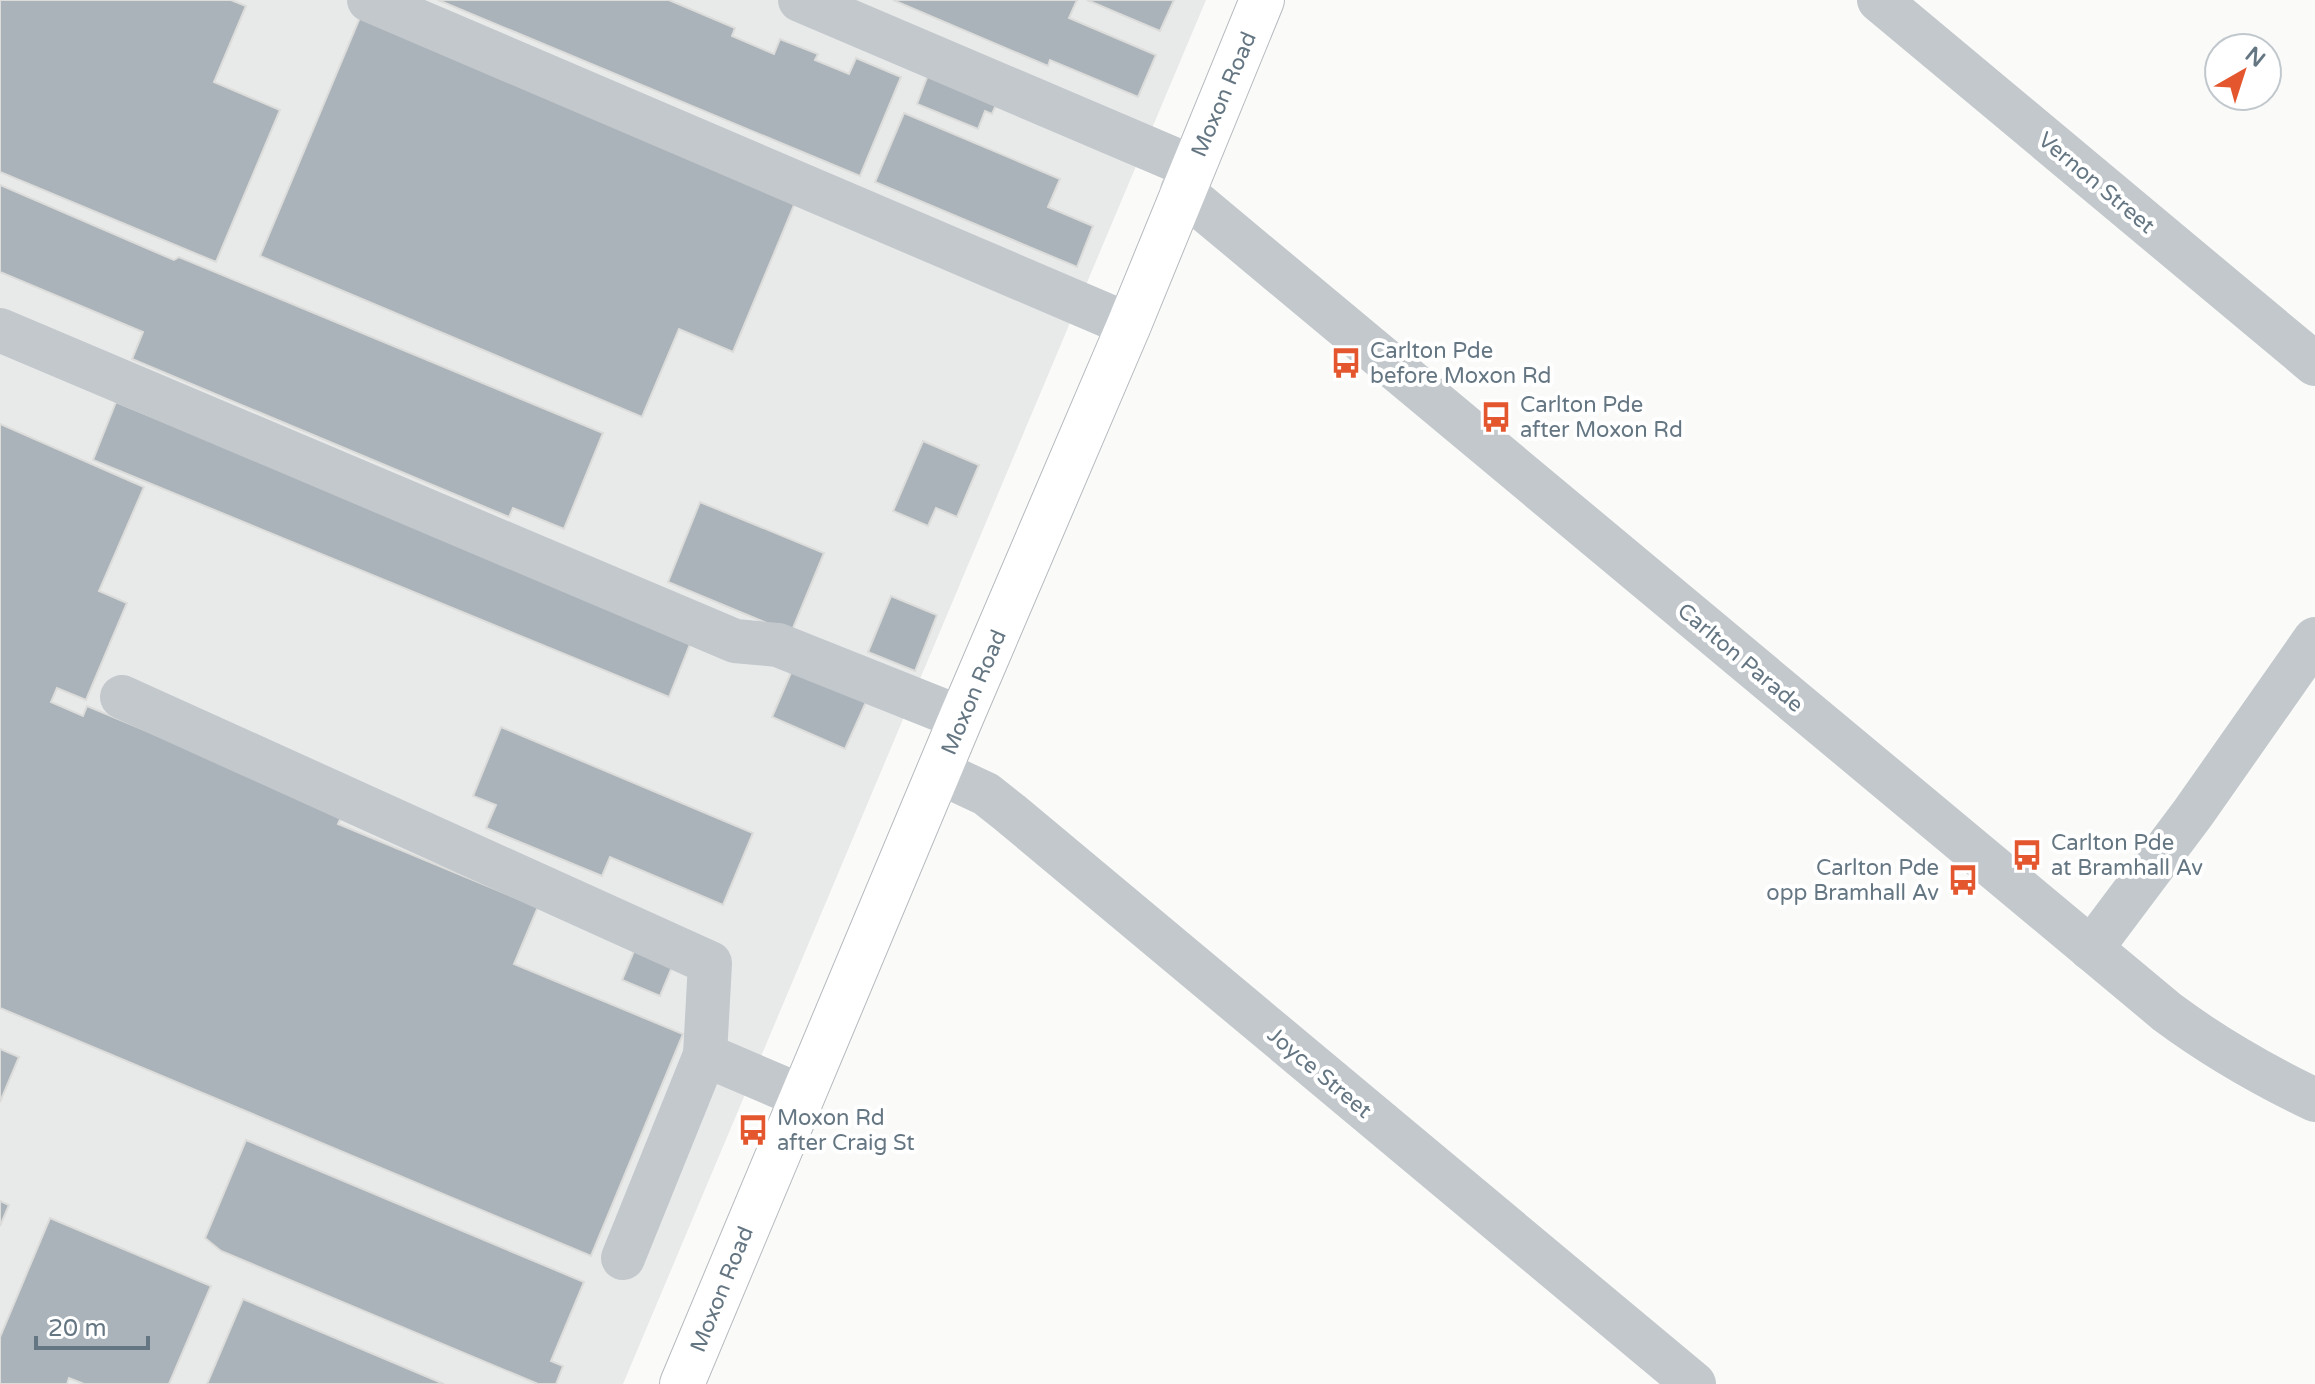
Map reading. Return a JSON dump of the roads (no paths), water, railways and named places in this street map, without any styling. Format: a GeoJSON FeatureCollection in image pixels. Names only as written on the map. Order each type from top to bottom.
{"type":"FeatureCollection","features":[{"type":"Feature","properties":{"kind":"main road","name":"Moxon Road"},"geometry":{"type":"LineString","coordinates":[[690,1381],[801,1096],[1129,325],[1262,0]]}},
{"type":"Feature","properties":{"kind":"street"},"geometry":{"type":"LineString","coordinates":[[369,0],[1129,325]]}},
{"type":"Feature","properties":{"kind":"street","name":"Carlton Parade"},"geometry":{"type":"LineString","coordinates":[[800,0],[1187,179],[2091,949],[2206,1041],[2315,1100]]}},
{"type":"Feature","properties":{"kind":"street","name":"Vernon Street"},"geometry":{"type":"LineString","coordinates":[[1879,0],[2315,364]]}},
{"type":"Feature","properties":{"kind":"street"},"geometry":{"type":"LineString","coordinates":[[0,330],[735,641],[778,645],[961,718]]}},
{"type":"Feature","properties":{"kind":"street"},"geometry":{"type":"LineString","coordinates":[[2091,949],[2193,813],[2315,639]]}},
{"type":"Feature","properties":{"kind":"street"},"geometry":{"type":"LineString","coordinates":[[122,697],[395,804],[710,963],[705,1055],[623,1258]]}},
{"type":"Feature","properties":{"kind":"street","name":"Joyce Street"},"geometry":{"type":"LineString","coordinates":[[939,772],[986,794],[1010,813],[1694,1384]]}},
{"type":"Feature","properties":{"kind":"street"},"geometry":{"type":"LineString","coordinates":[[705,1055],[801,1096]]}},
{"type":"Feature","properties":{"kind":"place","name":"Carlton Pde before Moxon Rd"},"geometry":{"type":"Point","coordinates":[1346,363]}},
{"type":"Feature","properties":{"kind":"place","name":"Carlton Pde after Moxon Rd"},"geometry":{"type":"Point","coordinates":[1496,417]}},
{"type":"Feature","properties":{"kind":"place","name":"Carlton Pde at Bramhall Av"},"geometry":{"type":"Point","coordinates":[2027,855]}},
{"type":"Feature","properties":{"kind":"place","name":"Carlton Pde opp Bramhall Av"},"geometry":{"type":"Point","coordinates":[1963,880]}},
{"type":"Feature","properties":{"kind":"place","name":"Moxon Rd after Craig St"},"geometry":{"type":"Point","coordinates":[753,1130]}}]}
